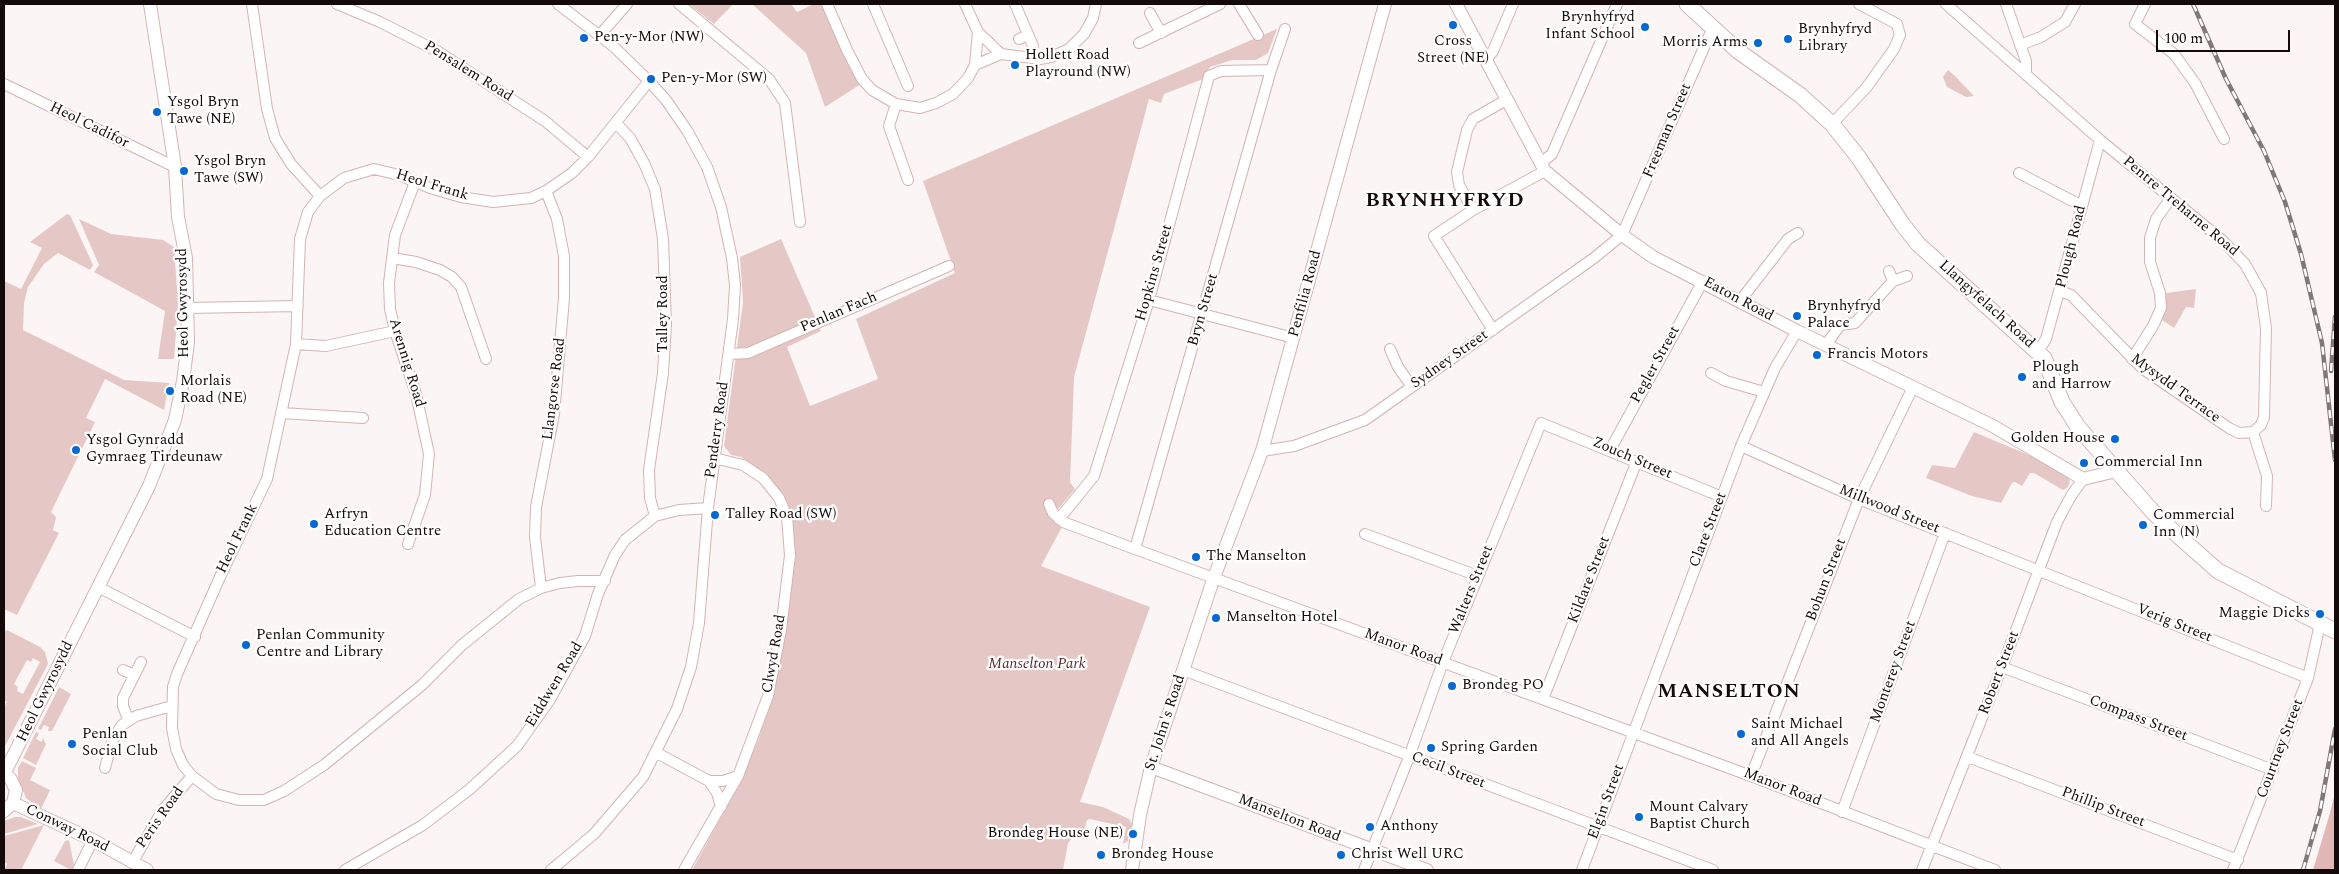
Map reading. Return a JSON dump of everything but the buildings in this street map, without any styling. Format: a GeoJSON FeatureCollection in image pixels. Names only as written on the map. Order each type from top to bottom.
{"type":"FeatureCollection","features":[{"type":"Feature","properties":{"kind":"main road","name":"Llangyfelach Road"},"geometry":{"type":"LineString","coordinates":[[1687,4],[1738,51],[1800,95],[1832,124],[1859,158],[1903,225],[1918,244],[2038,351],[2049,366],[2057,391],[2068,414],[2159,518],[2218,571],[2335,631]]}},
{"type":"Feature","properties":{"kind":"street","name":"Heol Gwyrosydd"},"geometry":{"type":"LineString","coordinates":[[4,774],[149,486],[175,420],[188,342],[186,258],[178,216],[175,167],[150,4]]}},
{"type":"Feature","properties":{"kind":"street"},"geometry":{"type":"LineString","coordinates":[[252,4],[274,138],[291,164],[320,196]]}},
{"type":"Feature","properties":{"kind":"street","name":"Pensalem Road"},"geometry":{"type":"LineString","coordinates":[[337,4],[380,22],[437,51],[545,121],[588,157]]}},
{"type":"Feature","properties":{"kind":"street","name":"Penderry Road"},"geometry":{"type":"LineString","coordinates":[[551,870],[594,834],[644,776],[677,709],[691,667],[699,623],[708,508],[735,285],[732,258],[721,207],[707,167],[688,132],[666,100],[649,81],[599,36],[558,4]]}},
{"type":"Feature","properties":{"kind":"street"},"geometry":{"type":"LineString","coordinates":[[599,36],[628,4]]}},
{"type":"Feature","properties":{"kind":"street"},"geometry":{"type":"LineString","coordinates":[[679,4],[769,80],[785,103],[800,222]]}},
{"type":"Feature","properties":{"kind":"street"},"geometry":{"type":"LineString","coordinates":[[827,4],[847,50],[862,78],[872,90],[896,104],[920,108],[936,103],[953,94],[968,78],[975,65],[978,32]]}},
{"type":"Feature","properties":{"kind":"street"},"geometry":{"type":"LineString","coordinates":[[873,4],[908,86]]}},
{"type":"Feature","properties":{"kind":"street"},"geometry":{"type":"LineString","coordinates":[[965,4],[978,32],[1001,54]]}},
{"type":"Feature","properties":{"kind":"street"},"geometry":{"type":"LineString","coordinates":[[1015,4],[1024,37],[1033,46]]}},
{"type":"Feature","properties":{"kind":"street"},"geometry":{"type":"LineString","coordinates":[[975,65],[1001,54],[1040,58],[1051,57],[1069,49],[1084,34],[1093,18],[1096,4]]}},
{"type":"Feature","properties":{"kind":"street"},"geometry":{"type":"LineString","coordinates":[[1139,43],[1220,4]]}},
{"type":"Feature","properties":{"kind":"street"},"geometry":{"type":"LineString","coordinates":[[1239,4],[1258,35]]}},
{"type":"Feature","properties":{"kind":"street","name":"Penfilia Road"},"geometry":{"type":"LineString","coordinates":[[1213,580],[1262,451],[1385,4]]}},
{"type":"Feature","properties":{"kind":"street","name":"Eaton Road"},"geometry":{"type":"LineString","coordinates":[[1456,4],[1543,167],[1622,235],[1654,257],[1797,331],[1993,426],[2083,479]]}},
{"type":"Feature","properties":{"kind":"street"},"geometry":{"type":"LineString","coordinates":[[1486,60],[1493,51],[1513,4]]}},
{"type":"Feature","properties":{"kind":"street"},"geometry":{"type":"LineString","coordinates":[[1494,330],[1434,236],[1543,167],[1552,154],[1617,4]]}},
{"type":"Feature","properties":{"kind":"street"},"geometry":{"type":"LineString","coordinates":[[1832,124],[1866,88],[1894,49],[1900,35],[1897,24],[1859,4]]}},
{"type":"Feature","properties":{"kind":"street","name":"Pentre Treharne Road"},"geometry":{"type":"LineString","coordinates":[[1946,4],[2100,140],[2236,252],[2245,264],[2261,294],[2266,328],[2264,418],[2261,425],[2253,432]]}},
{"type":"Feature","properties":{"kind":"street"},"geometry":{"type":"LineString","coordinates":[[2006,4],[2027,68],[2026,75]]}},
{"type":"Feature","properties":{"kind":"street"},"geometry":{"type":"LineString","coordinates":[[2020,45],[2041,37],[2065,22],[2075,4]]}},
{"type":"Feature","properties":{"kind":"street"},"geometry":{"type":"LineString","coordinates":[[2145,4],[2135,24],[2174,54],[2195,83],[2224,139]]}},
{"type":"Feature","properties":{"kind":"street"},"geometry":{"type":"LineString","coordinates":[[1150,13],[1161,33]]}},
{"type":"Feature","properties":{"kind":"street","name":"Bryn Street"},"geometry":{"type":"LineString","coordinates":[[1135,550],[1271,70],[1285,28]]}},
{"type":"Feature","properties":{"kind":"street","name":"Freeman Street"},"geometry":{"type":"LineString","coordinates":[[1622,235],[1709,36],[1716,29]]}},
{"type":"Feature","properties":{"kind":"street","name":"Hopkins Street"},"geometry":{"type":"LineString","coordinates":[[1059,519],[1094,476],[1149,300],[1210,76],[1221,71],[1271,70]]}},
{"type":"Feature","properties":{"kind":"street","name":"Heol Frank"},"geometry":{"type":"LineString","coordinates":[[605,581],[578,581],[541,588],[519,598],[462,645],[419,688],[324,765],[284,791],[264,800],[239,800],[216,794],[192,776],[182,765],[176,749],[172,728],[172,706],[177,674],[220,577],[267,479],[296,344],[300,239],[308,212],[320,196],[344,178],[374,169],[399,175],[414,182],[461,197],[493,202],[531,198],[546,191],[572,173],[588,157],[649,81]]}},
{"type":"Feature","properties":{"kind":"street","name":"Heol Cadifor"},"geometry":{"type":"LineString","coordinates":[[4,84],[175,167]]}},
{"type":"Feature","properties":{"kind":"street"},"geometry":{"type":"LineString","coordinates":[[1473,210],[1459,185],[1457,172],[1467,130],[1472,119],[1506,100]]}},
{"type":"Feature","properties":{"kind":"street"},"geometry":{"type":"LineString","coordinates":[[896,104],[889,126],[908,180]]}},
{"type":"Feature","properties":{"kind":"street","name":"Talley Road"},"geometry":{"type":"LineString","coordinates":[[616,123],[630,138],[644,163],[655,189],[663,238],[666,325],[663,373],[649,470],[650,498],[655,516]]}},
{"type":"Feature","properties":{"kind":"street","name":"Plough Road"},"geometry":{"type":"LineString","coordinates":[[2038,351],[2046,339],[2100,140]]}},
{"type":"Feature","properties":{"kind":"street"},"geometry":{"type":"LineString","coordinates":[[2019,173],[2082,206]]}},
{"type":"Feature","properties":{"kind":"street","name":"Arennig Road"},"geometry":{"type":"LineString","coordinates":[[408,544],[425,495],[429,454],[416,394],[395,331],[390,309],[389,283],[395,235],[414,182]]}},
{"type":"Feature","properties":{"kind":"street","name":"Llangorse Road"},"geometry":{"type":"LineString","coordinates":[[541,588],[535,537],[536,507],[554,414],[564,298],[564,256],[557,219],[546,191]]}},
{"type":"Feature","properties":{"kind":"street"},"geometry":{"type":"LineString","coordinates":[[2132,359],[2153,326],[2161,308],[2160,293],[2150,262],[2150,238],[2160,210],[2171,198]]}},
{"type":"Feature","properties":{"kind":"street"},"geometry":{"type":"LineString","coordinates":[[1740,301],[1788,239],[1798,233]]}},
{"type":"Feature","properties":{"kind":"street","name":"Sydney Street"},"geometry":{"type":"LineString","coordinates":[[1262,451],[1294,446],[1365,420],[1494,330],[1594,258],[1622,235]]}},
{"type":"Feature","properties":{"kind":"street"},"geometry":{"type":"LineString","coordinates":[[392,258],[416,262],[440,270],[452,277],[461,287],[486,359]]}},
{"type":"Feature","properties":{"kind":"street","name":"Penlan Fach"},"geometry":{"type":"LineString","coordinates":[[728,354],[748,353],[949,266]]}},
{"type":"Feature","properties":{"kind":"street"},"geometry":{"type":"LineString","coordinates":[[1826,345],[1835,330],[1847,323],[1856,323],[1891,276],[1907,276]]}},
{"type":"Feature","properties":{"kind":"street","name":"Pegler Street"},"geometry":{"type":"LineString","coordinates":[[1610,450],[1703,281]]}},
{"type":"Feature","properties":{"kind":"street","name":"Mysydd Terrace"},"geometry":{"type":"LineString","coordinates":[[2060,290],[2071,295],[2132,359],[2229,428],[2239,433],[2253,432]]}},
{"type":"Feature","properties":{"kind":"street"},"geometry":{"type":"LineString","coordinates":[[1149,300],[1294,338]]}},
{"type":"Feature","properties":{"kind":"street"},"geometry":{"type":"LineString","coordinates":[[188,308],[298,306]]}},
{"type":"Feature","properties":{"kind":"street"},"geometry":{"type":"LineString","coordinates":[[296,344],[326,346],[395,331]]}},
{"type":"Feature","properties":{"kind":"street","name":"Clare Street"},"geometry":{"type":"LineString","coordinates":[[1632,734],[1740,446],[1775,368],[1797,331]]}},
{"type":"Feature","properties":{"kind":"street"},"geometry":{"type":"LineString","coordinates":[[1390,349],[1398,367],[1412,387]]}},
{"type":"Feature","properties":{"kind":"street"},"geometry":{"type":"LineString","coordinates":[[1711,373],[1726,380],[1764,392]]}},
{"type":"Feature","properties":{"kind":"street","name":"Bohun Street"},"geometry":{"type":"LineString","coordinates":[[1751,776],[1859,499],[1913,387]]}},
{"type":"Feature","properties":{"kind":"street"},"geometry":{"type":"LineString","coordinates":[[281,414],[363,418]]}},
{"type":"Feature","properties":{"kind":"street","name":"Zouch Street"},"geometry":{"type":"LineString","coordinates":[[1541,422],[1722,497]]}},
{"type":"Feature","properties":{"kind":"street","name":"Walters Street"},"geometry":{"type":"LineString","coordinates":[[1364,870],[1409,756],[1443,662],[1541,422]]}},
{"type":"Feature","properties":{"kind":"street"},"geometry":{"type":"LineString","coordinates":[[2253,432],[2271,477],[2266,506]]}},
{"type":"Feature","properties":{"kind":"street","name":"Millwood Street"},"geometry":{"type":"LineString","coordinates":[[1740,446],[1859,499],[2039,570]]}},
{"type":"Feature","properties":{"kind":"street","name":"Clwyd Road"},"geometry":{"type":"LineString","coordinates":[[684,870],[738,776],[768,696],[781,630],[790,554],[787,517],[779,498],[764,478],[743,465],[714,458]]}},
{"type":"Feature","properties":{"kind":"street","name":"Kildare Street"},"geometry":{"type":"LineString","coordinates":[[1543,700],[1637,461]]}},
{"type":"Feature","properties":{"kind":"street"},"geometry":{"type":"LineString","coordinates":[[2083,479],[2116,471]]}},
{"type":"Feature","properties":{"kind":"street","name":"Robert Street"},"geometry":{"type":"LineString","coordinates":[[1922,870],[1968,757],[2056,522],[2083,479]]}},
{"type":"Feature","properties":{"kind":"street"},"geometry":{"type":"LineString","coordinates":[[1049,504],[1059,519]]}},
{"type":"Feature","properties":{"kind":"street","name":"Eiddwen Road"},"geometry":{"type":"LineString","coordinates":[[345,870],[423,825],[470,789],[517,746],[549,701],[585,636],[598,594],[615,555],[625,540],[655,516],[680,510],[708,508]]}},
{"type":"Feature","properties":{"kind":"street","name":"Manor Road"},"geometry":{"type":"LineString","coordinates":[[1059,519],[1213,580],[1443,662],[1632,734],[1751,776],[1995,870]]}},
{"type":"Feature","properties":{"kind":"street","name":"Monterey Street"},"geometry":{"type":"LineString","coordinates":[[1842,812],[1945,533]]}},
{"type":"Feature","properties":{"kind":"street"},"geometry":{"type":"LineString","coordinates":[[1364,534],[1478,576]]}},
{"type":"Feature","properties":{"kind":"street","name":"Verig Street"},"geometry":{"type":"LineString","coordinates":[[2039,570],[2308,678]]}},
{"type":"Feature","properties":{"kind":"street","name":"St. John's Road"},"geometry":{"type":"LineString","coordinates":[[1132,870],[1140,815],[1151,767],[1213,580]]}},
{"type":"Feature","properties":{"kind":"street"},"geometry":{"type":"LineString","coordinates":[[98,588],[195,637]]}},
{"type":"Feature","properties":{"kind":"street","name":"Courtney Street"},"geometry":{"type":"LineString","coordinates":[[2233,870],[2308,678],[2320,624]]}},
{"type":"Feature","properties":{"kind":"street"},"geometry":{"type":"LineString","coordinates":[[128,719],[122,698],[141,662]]}},
{"type":"Feature","properties":{"kind":"street","name":"Compass Street"},"geometry":{"type":"LineString","coordinates":[[2002,667],[2273,770]]}},
{"type":"Feature","properties":{"kind":"street"},"geometry":{"type":"LineString","coordinates":[[123,670],[134,675]]}},
{"type":"Feature","properties":{"kind":"street","name":"Cecil Street"},"geometry":{"type":"LineString","coordinates":[[1183,670],[1713,870]]}},
{"type":"Feature","properties":{"kind":"street"},"geometry":{"type":"LineString","coordinates":[[106,768],[116,731],[128,719],[172,706]]}},
{"type":"Feature","properties":{"kind":"street","name":"Elgin Street"},"geometry":{"type":"LineString","coordinates":[[1582,870],[1632,734]]}},
{"type":"Feature","properties":{"kind":"street"},"geometry":{"type":"LineString","coordinates":[[657,752],[709,781],[723,781],[738,776]]}},
{"type":"Feature","properties":{"kind":"street","name":"Phillip Street"},"geometry":{"type":"LineString","coordinates":[[1968,757],[2238,860]]}},
{"type":"Feature","properties":{"kind":"street","name":"Manselton Road"},"geometry":{"type":"LineString","coordinates":[[1151,767],[1427,870]]}},
{"type":"Feature","properties":{"kind":"street"},"geometry":{"type":"LineString","coordinates":[[4,774],[14,784],[16,790],[8,807]]}},
{"type":"Feature","properties":{"kind":"street","name":"Peris Road"},"geometry":{"type":"LineString","coordinates":[[132,863],[162,811],[192,776]]}},
{"type":"Feature","properties":{"kind":"street"},"geometry":{"type":"LineString","coordinates":[[709,781],[721,807]]}},
{"type":"Feature","properties":{"kind":"street","name":"Conway Road"},"geometry":{"type":"LineString","coordinates":[[8,807],[92,840],[147,870]]}},
{"type":"Feature","properties":{"kind":"street"},"geometry":{"type":"LineString","coordinates":[[78,870],[92,840]]}},
{"type":"Feature","properties":{"kind":"green space"},"geometry":{"type":"Polygon","coordinates":[[[689,4],[733,4],[714,24],[689,4]]]}},
{"type":"Feature","properties":{"kind":"green space"},"geometry":{"type":"Polygon","coordinates":[[[752,4],[791,4],[797,12],[814,4],[821,4],[861,84],[825,107],[806,53],[752,4]]]}},
{"type":"Feature","properties":{"kind":"green space","name":"Manselton Park"},"geometry":{"type":"Polygon","coordinates":[[[1277,29],[1268,53],[1256,60],[1232,60],[1210,67],[1203,79],[1164,94],[1161,103],[1149,99],[1074,377],[1070,482],[1075,489],[1058,509],[1046,500],[1051,519],[1062,527],[1041,566],[1150,607],[1080,802],[1103,807],[1129,819],[1132,824],[1128,841],[1123,844],[1126,827],[1090,819],[1087,820],[1084,831],[1080,830],[1068,843],[1063,870],[692,870],[736,790],[758,741],[772,699],[782,653],[794,563],[794,536],[789,510],[782,493],[765,473],[741,457],[731,455],[724,446],[743,302],[740,257],[781,239],[821,331],[787,347],[810,406],[878,379],[856,319],[955,273],[923,181],[1277,29]]]}},
{"type":"Feature","properties":{"kind":"green space"},"geometry":{"type":"Polygon","coordinates":[[[1948,70],[1974,96],[1966,97],[1947,87],[1943,77],[1948,70]]]}},
{"type":"Feature","properties":{"kind":"green space"},"geometry":{"type":"Polygon","coordinates":[[[67,214],[70,215],[93,265],[90,270],[58,253],[44,264],[28,287],[24,303],[23,330],[124,380],[169,383],[164,410],[105,379],[86,418],[95,422],[51,512],[56,517],[53,530],[59,533],[17,615],[4,609],[4,281],[21,289],[42,248],[30,242],[67,214]]]}},
{"type":"Feature","properties":{"kind":"green space"},"geometry":{"type":"Polygon","coordinates":[[[79,219],[111,234],[163,240],[174,247],[178,304],[174,359],[158,359],[165,311],[94,272],[99,265],[79,219]]]}},
{"type":"Feature","properties":{"kind":"green space"},"geometry":{"type":"Polygon","coordinates":[[[2196,289],[2194,308],[2186,307],[2174,328],[2162,320],[2165,311],[2166,293],[2196,289]]]}},
{"type":"Feature","properties":{"kind":"green space"},"geometry":{"type":"Polygon","coordinates":[[[1974,432],[2031,456],[2067,476],[2070,481],[2068,487],[2063,490],[2034,473],[2030,473],[2022,486],[2015,482],[2012,483],[2001,503],[1972,496],[1926,478],[1932,465],[1955,468],[1974,432]]]}},
{"type":"Feature","properties":{"kind":"green space"},"geometry":{"type":"Polygon","coordinates":[[[7,630],[40,647],[45,652],[48,664],[4,748],[4,707],[7,702],[4,700],[4,632],[7,630]],[[33,658],[31,662],[27,660],[14,684],[18,687],[17,691],[23,694],[40,662],[33,658]]]}},
{"type":"Feature","properties":{"kind":"green space"},"geometry":{"type":"Polygon","coordinates":[[[59,687],[71,694],[52,731],[48,731],[49,727],[44,725],[41,730],[38,729],[59,687]]]}},
{"type":"Feature","properties":{"kind":"green space"},"geometry":{"type":"Polygon","coordinates":[[[36,732],[39,733],[36,739],[42,742],[43,738],[46,744],[36,765],[23,758],[36,732]]]}},
{"type":"Feature","properties":{"kind":"green space"},"geometry":{"type":"Polygon","coordinates":[[[22,761],[36,768],[30,780],[50,790],[41,809],[26,798],[18,778],[18,768],[22,761]]]}},
{"type":"Feature","properties":{"kind":"green space"},"geometry":{"type":"Polygon","coordinates":[[[21,817],[38,824],[4,834],[4,821],[21,817]]]}},
{"type":"Feature","properties":{"kind":"green space"},"geometry":{"type":"Polygon","coordinates":[[[44,825],[21,870],[4,870],[7,864],[4,862],[4,836],[44,825]]]}},
{"type":"Feature","properties":{"kind":"green space"},"geometry":{"type":"Polygon","coordinates":[[[69,840],[74,865],[71,870],[54,861],[65,841],[69,840]]]}},
{"type":"Feature","properties":{"kind":"shaded area"},"geometry":{"type":"Polygon","coordinates":[[[2335,793],[2335,870],[2313,870],[2330,813],[2335,793]]]}},
{"type":"Feature","properties":{"kind":"railway"},"geometry":{"type":"LineString","coordinates":[[2193,4],[2226,79],[2264,151],[2285,202],[2301,254],[2322,343],[2335,460]]}},
{"type":"Feature","properties":{"kind":"railway"},"geometry":{"type":"LineString","coordinates":[[2331,371],[2335,317]]}},
{"type":"Feature","properties":{"kind":"railway"},"geometry":{"type":"LineString","coordinates":[[2303,870],[2320,811],[2335,729]]}},
{"type":"Feature","properties":{"kind":"place","name":"Cross Street (NE)"},"geometry":{"type":"Point","coordinates":[1453,25]}},
{"type":"Feature","properties":{"kind":"place","name":"Brynhyfryd Infant School"},"geometry":{"type":"Point","coordinates":[1645,27]}},
{"type":"Feature","properties":{"kind":"place","name":"Pen-y-Mor (NW)"},"geometry":{"type":"Point","coordinates":[584,38]}},
{"type":"Feature","properties":{"kind":"place","name":"Brynhyfryd Library"},"geometry":{"type":"Point","coordinates":[1788,39]}},
{"type":"Feature","properties":{"kind":"place","name":"Morris Arms"},"geometry":{"type":"Point","coordinates":[1758,43]}},
{"type":"Feature","properties":{"kind":"place","name":"Hollett Road Playround (NW)"},"geometry":{"type":"Point","coordinates":[1015,65]}},
{"type":"Feature","properties":{"kind":"place","name":"Pen-y-Mor (SW)"},"geometry":{"type":"Point","coordinates":[651,79]}},
{"type":"Feature","properties":{"kind":"place","name":"Ysgol Bryn Tawe (NE)"},"geometry":{"type":"Point","coordinates":[157,112]}},
{"type":"Feature","properties":{"kind":"place","name":"Ysgol Bryn Tawe (SW)"},"geometry":{"type":"Point","coordinates":[184,171]}},
{"type":"Feature","properties":{"kind":"place","name":"Brynhyfryd Palace"},"geometry":{"type":"Point","coordinates":[1797,316]}},
{"type":"Feature","properties":{"kind":"place","name":"Francis Motors"},"geometry":{"type":"Point","coordinates":[1817,355]}},
{"type":"Feature","properties":{"kind":"place","name":"Plough and Harrow"},"geometry":{"type":"Point","coordinates":[2022,377]}},
{"type":"Feature","properties":{"kind":"place","name":"Morlais Road (NE)"},"geometry":{"type":"Point","coordinates":[170,391]}},
{"type":"Feature","properties":{"kind":"place","name":"Golden House"},"geometry":{"type":"Point","coordinates":[2115,439]}},
{"type":"Feature","properties":{"kind":"place","name":"Ysgol Gynradd Gymraeg Tirdeunaw"},"geometry":{"type":"Point","coordinates":[76,450]}},
{"type":"Feature","properties":{"kind":"place","name":"Commercial Inn"},"geometry":{"type":"Point","coordinates":[2084,463]}},
{"type":"Feature","properties":{"kind":"place","name":"Talley Road (SW)"},"geometry":{"type":"Point","coordinates":[715,515]}},
{"type":"Feature","properties":{"kind":"place","name":"Arfryn Education Centre"},"geometry":{"type":"Point","coordinates":[314,524]}},
{"type":"Feature","properties":{"kind":"place","name":"Commercial Inn (N)"},"geometry":{"type":"Point","coordinates":[2143,525]}},
{"type":"Feature","properties":{"kind":"place","name":"The Manselton"},"geometry":{"type":"Point","coordinates":[1196,557]}},
{"type":"Feature","properties":{"kind":"place","name":"Maggie Dicks"},"geometry":{"type":"Point","coordinates":[2320,614]}},
{"type":"Feature","properties":{"kind":"place","name":"Manselton Hotel"},"geometry":{"type":"Point","coordinates":[1216,618]}},
{"type":"Feature","properties":{"kind":"place","name":"Penlan Community Centre and Library"},"geometry":{"type":"Point","coordinates":[246,645]}},
{"type":"Feature","properties":{"kind":"place","name":"Brondeg PO"},"geometry":{"type":"Point","coordinates":[1452,686]}},
{"type":"Feature","properties":{"kind":"place","name":"Saint Michael and All Angels"},"geometry":{"type":"Point","coordinates":[1741,734]}},
{"type":"Feature","properties":{"kind":"place","name":"Penlan Social Club"},"geometry":{"type":"Point","coordinates":[72,744]}},
{"type":"Feature","properties":{"kind":"place","name":"Spring Garden"},"geometry":{"type":"Point","coordinates":[1431,748]}},
{"type":"Feature","properties":{"kind":"place","name":"Mount Calvary Baptist Church"},"geometry":{"type":"Point","coordinates":[1639,817]}},
{"type":"Feature","properties":{"kind":"place","name":"Anthony"},"geometry":{"type":"Point","coordinates":[1370,827]}},
{"type":"Feature","properties":{"kind":"place","name":"Brondeg House (NE)"},"geometry":{"type":"Point","coordinates":[1133,834]}},
{"type":"Feature","properties":{"kind":"place","name":"Brondeg House"},"geometry":{"type":"Point","coordinates":[1101,855]}},
{"type":"Feature","properties":{"kind":"place","name":"Christ Well URC"},"geometry":{"type":"Point","coordinates":[1341,855]}},
{"type":"Feature","properties":{"kind":"district","name":"BRYNHYFRYD"},"geometry":{"type":"Point","coordinates":[1445,202]}},
{"type":"Feature","properties":{"kind":"district","name":"MANSELTON"},"geometry":{"type":"Point","coordinates":[1729,693]}}]}
